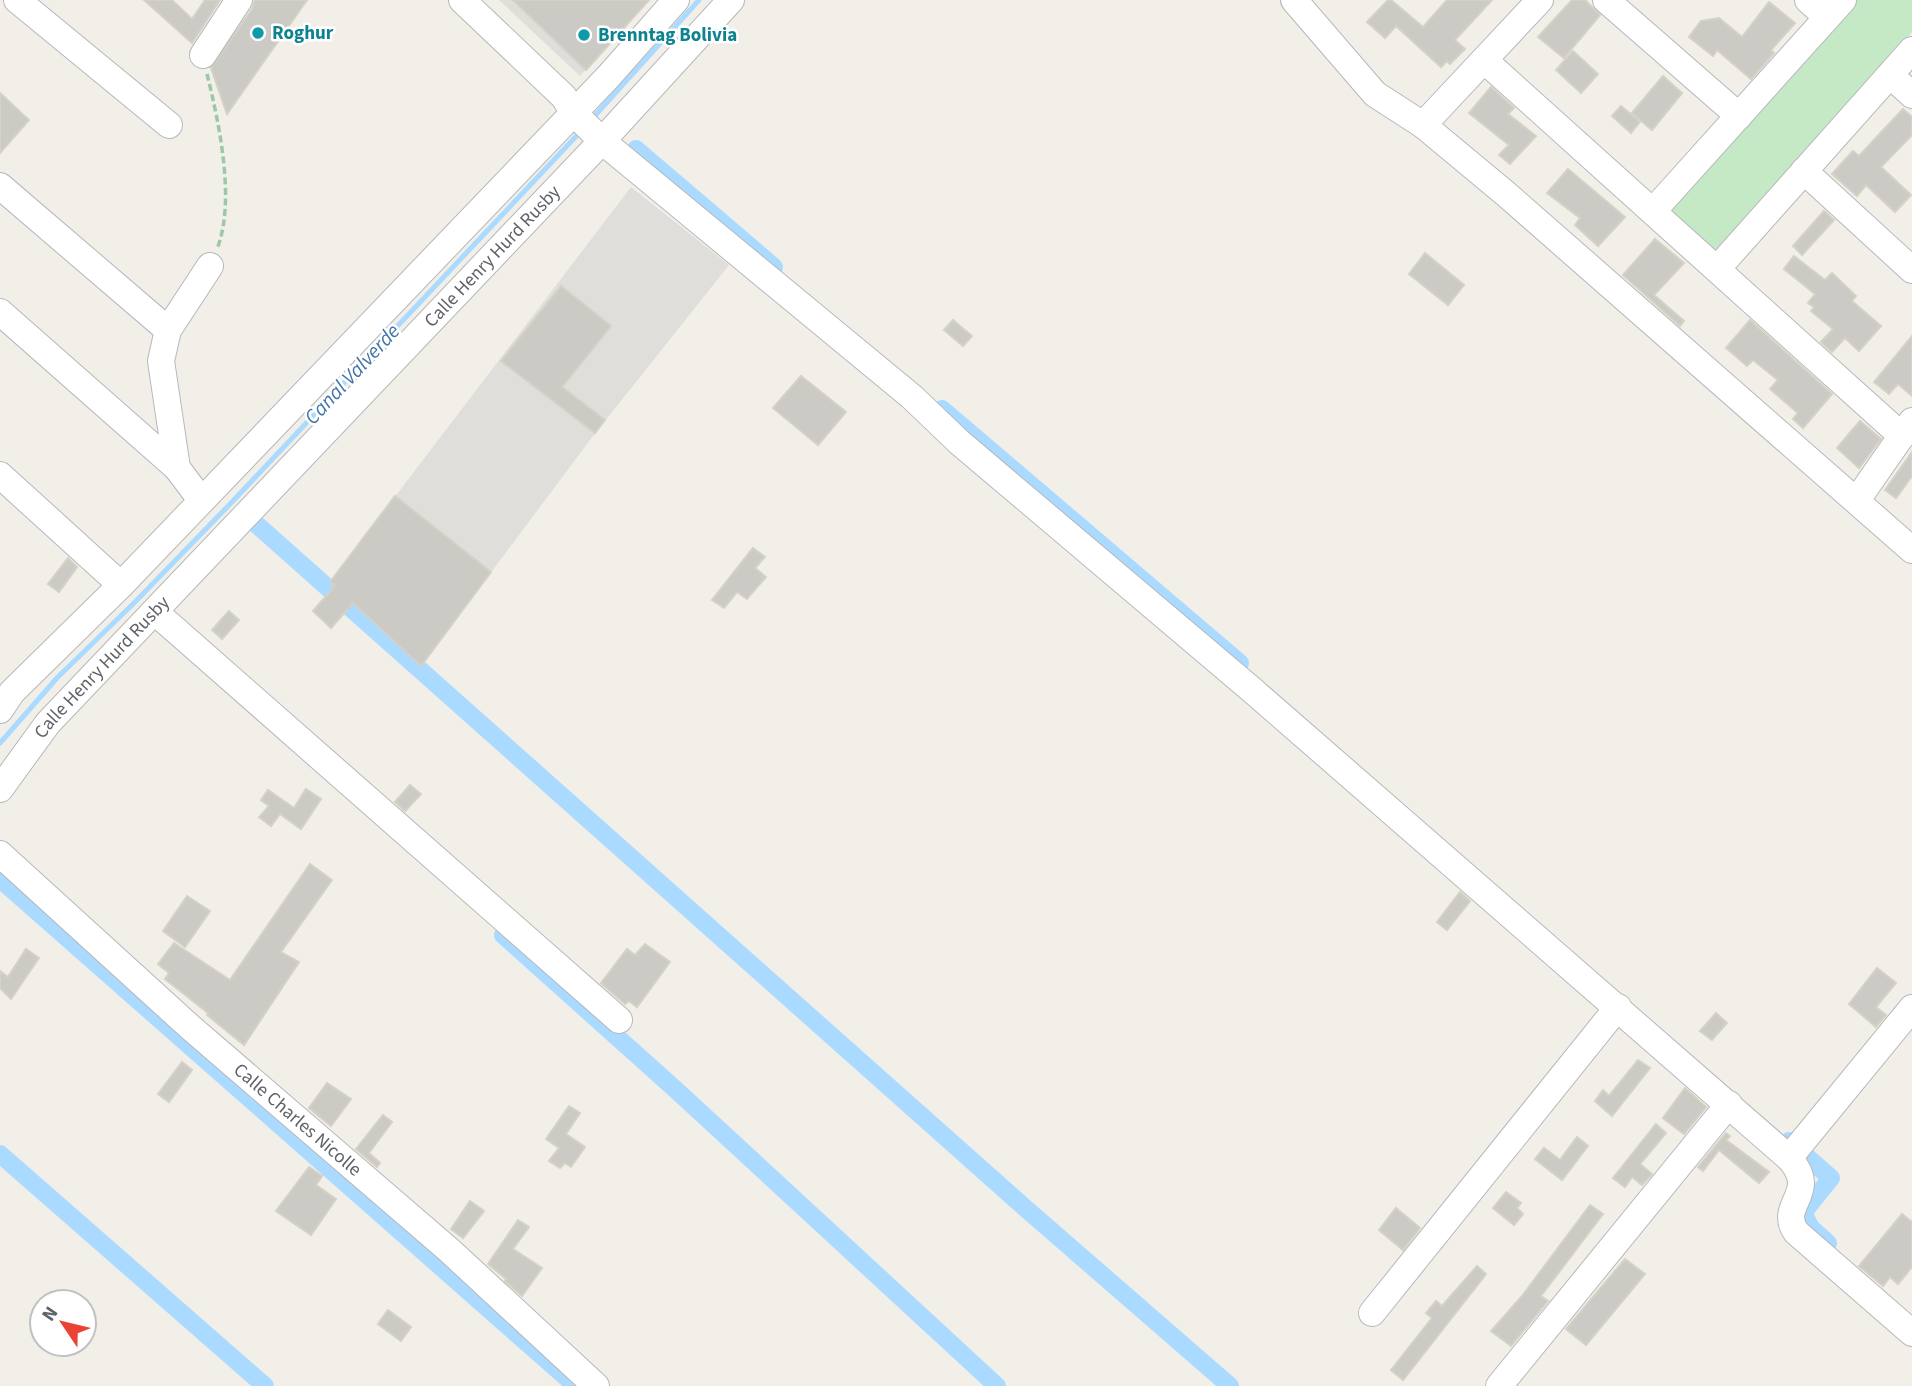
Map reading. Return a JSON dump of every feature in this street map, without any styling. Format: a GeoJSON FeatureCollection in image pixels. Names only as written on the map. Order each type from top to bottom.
{"type":"FeatureCollection","features":[{"type":"Feature","properties":{"kind":"street"},"geometry":{"type":"LineString","coordinates":[[17,0],[169,125]]}},
{"type":"Feature","properties":{"kind":"street"},"geometry":{"type":"LineString","coordinates":[[203,55],[239,0]]}},
{"type":"Feature","properties":{"kind":"street"},"geometry":{"type":"LineString","coordinates":[[462,0],[564,97],[587,126],[912,397],[960,442],[1127,582],[1789,1158],[1799,1169],[1802,1179],[1801,1189],[1790,1215],[1796,1232],[1912,1333]]}},
{"type":"Feature","properties":{"kind":"street","name":"Calle Henry Hurd Rusby"},"geometry":{"type":"LineString","coordinates":[[0,789],[48,723],[155,612],[587,126],[607,77],[676,0]]}},
{"type":"Feature","properties":{"kind":"street","name":"Calle Henry Hurd Rusby"},"geometry":{"type":"LineString","coordinates":[[4,694],[121,585],[201,500],[587,126],[731,0]]}},
{"type":"Feature","properties":{"kind":"street"},"geometry":{"type":"LineString","coordinates":[[1294,0],[1375,93],[1423,125],[1506,194],[1912,550]]}},
{"type":"Feature","properties":{"kind":"street"},"geometry":{"type":"LineString","coordinates":[[1423,125],[1540,0]]}},
{"type":"Feature","properties":{"kind":"street"},"geometry":{"type":"LineString","coordinates":[[1606,0],[1739,116]]}},
{"type":"Feature","properties":{"kind":"street"},"geometry":{"type":"LineString","coordinates":[[1653,211],[1835,9],[1808,0]]}},
{"type":"Feature","properties":{"kind":"street"},"geometry":{"type":"LineString","coordinates":[[1717,269],[1912,50]]}},
{"type":"Feature","properties":{"kind":"street"},"geometry":{"type":"LineString","coordinates":[[1484,60],[1717,269],[1907,429],[1857,500]]}},
{"type":"Feature","properties":{"kind":"street"},"geometry":{"type":"LineString","coordinates":[[1890,75],[1912,96]]}},
{"type":"Feature","properties":{"kind":"street"},"geometry":{"type":"LineString","coordinates":[[1804,171],[1912,270]]}},
{"type":"Feature","properties":{"kind":"street"},"geometry":{"type":"LineString","coordinates":[[0,186],[168,330]]}},
{"type":"Feature","properties":{"kind":"street"},"geometry":{"type":"LineString","coordinates":[[177,468],[161,361],[168,330],[210,265]]}},
{"type":"Feature","properties":{"kind":"street"},"geometry":{"type":"LineString","coordinates":[[0,312],[177,468],[201,500]]}},
{"type":"Feature","properties":{"kind":"street"},"geometry":{"type":"LineString","coordinates":[[0,475],[121,585]]}},
{"type":"Feature","properties":{"kind":"street"},"geometry":{"type":"LineString","coordinates":[[155,612],[619,1020]]}},
{"type":"Feature","properties":{"kind":"street","name":"Calle Charles Nicolle"},"geometry":{"type":"LineString","coordinates":[[0,854],[190,1027],[449,1250],[596,1386]]}},
{"type":"Feature","properties":{"kind":"street"},"geometry":{"type":"LineString","coordinates":[[1372,1314],[1618,1007]]}},
{"type":"Feature","properties":{"kind":"street"},"geometry":{"type":"LineString","coordinates":[[1789,1158],[1912,1008]]}},
{"type":"Feature","properties":{"kind":"street"},"geometry":{"type":"LineString","coordinates":[[1499,1386],[1729,1104]]}},
{"type":"Feature","properties":{"kind":"path"},"geometry":{"type":"LineString","coordinates":[[203,55],[222,137],[222,236],[210,265]]}},
{"type":"Feature","properties":{"kind":"shaded area","name":"Brenntag Bolivia"},"geometry":{"type":"Polygon","coordinates":[[[499,0],[649,0],[580,76],[499,0]]]}},
{"type":"Feature","properties":{"kind":"shaded area"},"geometry":{"type":"Polygon","coordinates":[[[631,187],[729,265],[593,436],[421,666],[330,582],[631,187]]]}},
{"type":"Feature","properties":{"kind":"green space"},"geometry":{"type":"Polygon","coordinates":[[[1854,0],[1912,0],[1912,32],[1718,255],[1666,211],[1854,0]]]}},
{"type":"Feature","properties":{"kind":"building"},"geometry":{"type":"Polygon","coordinates":[[[144,0],[172,0],[192,19],[205,0],[220,0],[192,43],[144,0]]]}},
{"type":"Feature","properties":{"kind":"building","name":"Roghur"},"geometry":{"type":"Polygon","coordinates":[[[255,0],[307,0],[227,114],[211,68],[252,9],[255,0]]]}},
{"type":"Feature","properties":{"kind":"building","name":"Brenntag Bolivia"},"geometry":{"type":"Polygon","coordinates":[[[513,0],[649,0],[586,70],[513,0]]]}},
{"type":"Feature","properties":{"kind":"building"},"geometry":{"type":"Polygon","coordinates":[[[1388,0],[1423,27],[1447,0],[1492,0],[1455,40],[1465,49],[1450,64],[1447,61],[1441,67],[1396,26],[1385,38],[1367,22],[1388,0]]]}},
{"type":"Feature","properties":{"kind":"building"},"geometry":{"type":"Polygon","coordinates":[[[1572,0],[1585,0],[1600,15],[1564,58],[1538,37],[1572,0]]]}},
{"type":"Feature","properties":{"kind":"building"},"geometry":{"type":"Polygon","coordinates":[[[1769,2],[1795,23],[1771,50],[1774,53],[1751,79],[1717,50],[1713,56],[1689,37],[1701,21],[1719,18],[1742,37],[1769,2]]]}},
{"type":"Feature","properties":{"kind":"building"},"geometry":{"type":"Polygon","coordinates":[[[1573,51],[1598,74],[1581,93],[1556,70],[1573,51]]]}},
{"type":"Feature","properties":{"kind":"building"},"geometry":{"type":"Polygon","coordinates":[[[1663,76],[1682,93],[1652,130],[1632,113],[1663,76]]]}},
{"type":"Feature","properties":{"kind":"building"},"geometry":{"type":"Polygon","coordinates":[[[1491,87],[1514,108],[1508,114],[1536,136],[1510,164],[1499,155],[1509,145],[1469,113],[1491,87]]]}},
{"type":"Feature","properties":{"kind":"building"},"geometry":{"type":"Polygon","coordinates":[[[0,93],[29,120],[0,153],[0,93]]]}},
{"type":"Feature","properties":{"kind":"building"},"geometry":{"type":"Polygon","coordinates":[[[1621,106],[1640,122],[1631,133],[1612,116],[1621,106]]]}},
{"type":"Feature","properties":{"kind":"building"},"geometry":{"type":"Polygon","coordinates":[[[1903,109],[1912,117],[1912,135],[1881,167],[1911,195],[1895,212],[1866,185],[1857,196],[1832,174],[1853,151],[1859,156],[1903,109]]]}},
{"type":"Feature","properties":{"kind":"building"},"geometry":{"type":"Polygon","coordinates":[[[1568,169],[1625,217],[1598,246],[1575,225],[1580,218],[1547,193],[1568,169]]]}},
{"type":"Feature","properties":{"kind":"building"},"geometry":{"type":"Polygon","coordinates":[[[1824,211],[1834,220],[1802,255],[1793,246],[1824,211]]]}},
{"type":"Feature","properties":{"kind":"building"},"geometry":{"type":"Polygon","coordinates":[[[1655,239],[1684,263],[1654,295],[1684,321],[1680,326],[1623,275],[1655,239]]]}},
{"type":"Feature","properties":{"kind":"building"},"geometry":{"type":"Polygon","coordinates":[[[1425,253],[1464,285],[1448,305],[1409,274],[1425,253]]]}},
{"type":"Feature","properties":{"kind":"building"},"geometry":{"type":"Polygon","coordinates":[[[1794,256],[1825,280],[1832,273],[1856,296],[1852,301],[1881,326],[1859,351],[1845,338],[1832,352],[1821,342],[1833,329],[1811,311],[1814,307],[1808,303],[1815,294],[1784,269],[1794,256]]]}},
{"type":"Feature","properties":{"kind":"building"},"geometry":{"type":"Polygon","coordinates":[[[561,286],[611,326],[562,387],[605,420],[595,433],[501,361],[561,286]]]}},
{"type":"Feature","properties":{"kind":"building"},"geometry":{"type":"Polygon","coordinates":[[[953,320],[972,336],[963,346],[944,330],[953,320]]]}},
{"type":"Feature","properties":{"kind":"building"},"geometry":{"type":"Polygon","coordinates":[[[1750,320],[1832,394],[1803,428],[1793,419],[1798,413],[1770,389],[1778,380],[1753,360],[1747,366],[1726,348],[1750,320]]]}},
{"type":"Feature","properties":{"kind":"building"},"geometry":{"type":"Polygon","coordinates":[[[1912,336],[1912,396],[1898,384],[1889,394],[1874,382],[1912,336]]]}},
{"type":"Feature","properties":{"kind":"building"},"geometry":{"type":"Polygon","coordinates":[[[801,376],[846,412],[818,445],[773,408],[801,376]]]}},
{"type":"Feature","properties":{"kind":"building"},"geometry":{"type":"Polygon","coordinates":[[[1860,421],[1881,439],[1859,468],[1837,448],[1860,421]]]}},
{"type":"Feature","properties":{"kind":"building"},"geometry":{"type":"Polygon","coordinates":[[[1912,452],[1912,476],[1896,498],[1885,490],[1912,452]]]}},
{"type":"Feature","properties":{"kind":"building"},"geometry":{"type":"Polygon","coordinates":[[[395,496],[491,572],[421,666],[353,603],[331,628],[313,611],[335,586],[330,582],[395,496]]]}},
{"type":"Feature","properties":{"kind":"building"},"geometry":{"type":"Polygon","coordinates":[[[753,548],[765,557],[755,568],[766,577],[747,599],[737,592],[724,608],[712,600],[753,548]]]}},
{"type":"Feature","properties":{"kind":"building"},"geometry":{"type":"Polygon","coordinates":[[[68,558],[77,567],[59,592],[48,584],[68,558]]]}},
{"type":"Feature","properties":{"kind":"building"},"geometry":{"type":"Polygon","coordinates":[[[229,611],[239,620],[222,639],[212,630],[229,611]]]}},
{"type":"Feature","properties":{"kind":"building"},"geometry":{"type":"Polygon","coordinates":[[[410,785],[421,794],[405,811],[395,802],[410,785]]]}},
{"type":"Feature","properties":{"kind":"building"},"geometry":{"type":"Polygon","coordinates":[[[306,789],[321,799],[301,829],[280,814],[271,826],[259,817],[269,806],[261,800],[268,790],[294,808],[306,789]]]}},
{"type":"Feature","properties":{"kind":"building"},"geometry":{"type":"Polygon","coordinates":[[[310,864],[332,880],[281,952],[299,962],[244,1045],[165,979],[169,973],[158,964],[174,943],[230,980],[310,864]]]}},
{"type":"Feature","properties":{"kind":"building"},"geometry":{"type":"Polygon","coordinates":[[[1460,892],[1470,901],[1447,930],[1437,922],[1460,892]]]}},
{"type":"Feature","properties":{"kind":"building"},"geometry":{"type":"Polygon","coordinates":[[[187,896],[210,911],[185,947],[163,931],[187,896]]]}},
{"type":"Feature","properties":{"kind":"building"},"geometry":{"type":"Polygon","coordinates":[[[645,944],[670,962],[637,1007],[629,1001],[625,1004],[601,983],[627,949],[635,955],[645,944]]]}},
{"type":"Feature","properties":{"kind":"building"},"geometry":{"type":"Polygon","coordinates":[[[26,949],[39,958],[11,999],[0,988],[0,971],[8,977],[26,949]]]}},
{"type":"Feature","properties":{"kind":"building"},"geometry":{"type":"Polygon","coordinates":[[[1877,968],[1896,983],[1876,1007],[1886,1015],[1876,1027],[1849,1004],[1877,968]]]}},
{"type":"Feature","properties":{"kind":"building"},"geometry":{"type":"Polygon","coordinates":[[[1716,1013],[1727,1023],[1712,1040],[1700,1031],[1716,1013]]]}},
{"type":"Feature","properties":{"kind":"building"},"geometry":{"type":"Polygon","coordinates":[[[1638,1060],[1650,1068],[1612,1116],[1595,1101],[1603,1090],[1609,1096],[1638,1060]]]}},
{"type":"Feature","properties":{"kind":"building"},"geometry":{"type":"Polygon","coordinates":[[[182,1062],[192,1070],[169,1102],[158,1094],[182,1062]]]}},
{"type":"Feature","properties":{"kind":"building"},"geometry":{"type":"Polygon","coordinates":[[[327,1083],[351,1099],[331,1126],[309,1108],[327,1083]]]}},
{"type":"Feature","properties":{"kind":"building"},"geometry":{"type":"Polygon","coordinates":[[[1685,1088],[1706,1107],[1684,1134],[1663,1118],[1685,1088]]]}},
{"type":"Feature","properties":{"kind":"building"},"geometry":{"type":"Polygon","coordinates":[[[569,1106],[580,1113],[566,1134],[585,1147],[571,1167],[565,1163],[560,1168],[549,1161],[559,1148],[546,1139],[569,1106]]]}},
{"type":"Feature","properties":{"kind":"building"},"geometry":{"type":"Polygon","coordinates":[[[383,1115],[392,1122],[369,1153],[380,1163],[377,1167],[356,1149],[383,1115]]]}},
{"type":"Feature","properties":{"kind":"building"},"geometry":{"type":"Polygon","coordinates":[[[1656,1124],[1666,1133],[1640,1164],[1652,1174],[1642,1185],[1632,1177],[1625,1187],[1613,1178],[1656,1124]]]}},
{"type":"Feature","properties":{"kind":"building"},"geometry":{"type":"Polygon","coordinates":[[[1726,1133],[1730,1136],[1726,1140],[1769,1172],[1759,1183],[1719,1150],[1703,1171],[1698,1167],[1726,1133]]]}},
{"type":"Feature","properties":{"kind":"building"},"geometry":{"type":"Polygon","coordinates":[[[1577,1137],[1588,1146],[1562,1180],[1535,1159],[1544,1148],[1560,1160],[1577,1137]]]}},
{"type":"Feature","properties":{"kind":"building"},"geometry":{"type":"Polygon","coordinates":[[[309,1167],[322,1176],[316,1185],[336,1199],[311,1235],[276,1211],[309,1167]]]}},
{"type":"Feature","properties":{"kind":"building"},"geometry":{"type":"Polygon","coordinates":[[[1506,1192],[1521,1203],[1517,1208],[1523,1214],[1514,1225],[1493,1208],[1506,1192]]]}},
{"type":"Feature","properties":{"kind":"building"},"geometry":{"type":"Polygon","coordinates":[[[470,1201],[484,1211],[463,1238],[451,1229],[470,1201]]]}},
{"type":"Feature","properties":{"kind":"building"},"geometry":{"type":"Polygon","coordinates":[[[1590,1205],[1603,1214],[1541,1296],[1548,1301],[1511,1346],[1491,1331],[1522,1296],[1590,1205]]]}},
{"type":"Feature","properties":{"kind":"building"},"geometry":{"type":"Polygon","coordinates":[[[1396,1208],[1420,1228],[1403,1250],[1379,1230],[1396,1208]]]}},
{"type":"Feature","properties":{"kind":"building"},"geometry":{"type":"Polygon","coordinates":[[[1902,1214],[1912,1222],[1912,1267],[1898,1284],[1890,1277],[1883,1286],[1859,1266],[1902,1214]]]}},
{"type":"Feature","properties":{"kind":"building"},"geometry":{"type":"Polygon","coordinates":[[[518,1220],[529,1227],[513,1249],[542,1268],[522,1296],[488,1264],[518,1220]]]}},
{"type":"Feature","properties":{"kind":"building"},"geometry":{"type":"Polygon","coordinates":[[[1625,1259],[1645,1274],[1586,1345],[1566,1329],[1625,1259]]]}},
{"type":"Feature","properties":{"kind":"building"},"geometry":{"type":"Polygon","coordinates":[[[1477,1266],[1486,1274],[1403,1380],[1391,1370],[1432,1318],[1426,1313],[1436,1301],[1442,1306],[1477,1266]]]}},
{"type":"Feature","properties":{"kind":"building"},"geometry":{"type":"Polygon","coordinates":[[[388,1310],[411,1327],[401,1341],[378,1324],[388,1310]]]}},
{"type":"Feature","properties":{"kind":"waterway","name":"Canal Valverde"},"geometry":{"type":"LineString","coordinates":[[591,120],[699,0]]}},
{"type":"Feature","properties":{"kind":"waterway","name":"Canal Valverde"},"geometry":{"type":"LineString","coordinates":[[0,743],[57,678],[232,502],[582,130]]}},
{"type":"Feature","properties":{"kind":"waterway"},"geometry":{"type":"LineString","coordinates":[[636,149],[774,267]]}},
{"type":"Feature","properties":{"kind":"waterway"},"geometry":{"type":"LineString","coordinates":[[942,409],[1240,663]]}},
{"type":"Feature","properties":{"kind":"waterway"},"geometry":{"type":"LineString","coordinates":[[255,523],[1024,1207],[1230,1386]]}},
{"type":"Feature","properties":{"kind":"waterway"},"geometry":{"type":"LineString","coordinates":[[0,879],[576,1386]]}},
{"type":"Feature","properties":{"kind":"waterway"},"geometry":{"type":"LineString","coordinates":[[503,935],[675,1089],[997,1386]]}},
{"type":"Feature","properties":{"kind":"waterway"},"geometry":{"type":"LineString","coordinates":[[1789,1141],[1831,1178],[1803,1213],[1811,1228],[1828,1243]]}},
{"type":"Feature","properties":{"kind":"waterway"},"geometry":{"type":"LineString","coordinates":[[0,1154],[265,1386]]}},
{"type":"Feature","properties":{"kind":"place","name":"Roghur"},"geometry":{"type":"Point","coordinates":[258,33]}},
{"type":"Feature","properties":{"kind":"place","name":"Brenntag Bolivia"},"geometry":{"type":"Point","coordinates":[584,35]}}]}
